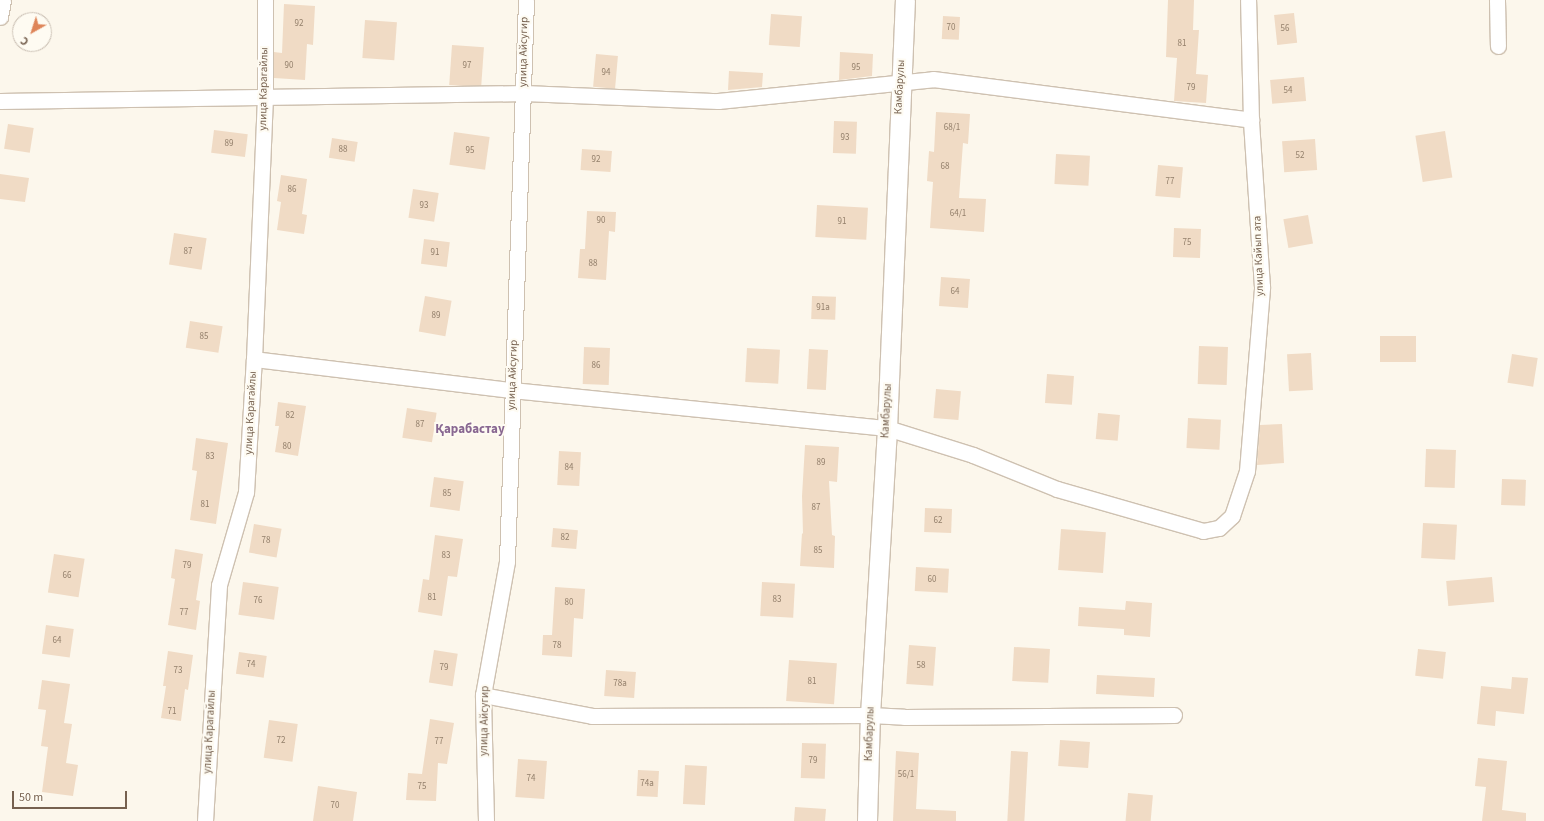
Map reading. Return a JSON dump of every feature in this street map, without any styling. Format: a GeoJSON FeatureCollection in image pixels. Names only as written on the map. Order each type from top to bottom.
{"type":"FeatureCollection","features":[{"type":"Feature","properties":{"kind":"street"},"geometry":{"type":"LineString","coordinates":[[0,17],[3,0]]}},
{"type":"Feature","properties":{"kind":"street","name":"улица Карагайлы"},"geometry":{"type":"LineString","coordinates":[[205,821],[218,585],[246,492],[254,359],[265,96],[265,0]]}},
{"type":"Feature","properties":{"kind":"street","name":"улица Айсугир"},"geometry":{"type":"LineString","coordinates":[[486,821],[483,695],[507,561],[526,0]]}},
{"type":"Feature","properties":{"kind":"street","name":"Камбарулы"},"geometry":{"type":"LineString","coordinates":[[867,821],[870,715],[886,428],[900,83],[905,0]]}},
{"type":"Feature","properties":{"kind":"street","name":"улица Кайып ата"},"geometry":{"type":"LineString","coordinates":[[886,428],[972,455],[1057,489],[1203,531],[1219,528],[1232,516],[1247,471],[1262,287],[1251,120],[1248,0]]}},
{"type":"Feature","properties":{"kind":"street"},"geometry":{"type":"LineString","coordinates":[[1498,0],[1498,46]]}},
{"type":"Feature","properties":{"kind":"street"},"geometry":{"type":"LineString","coordinates":[[0,101],[524,93],[718,101],[933,80],[1251,120]]}},
{"type":"Feature","properties":{"kind":"street"},"geometry":{"type":"LineString","coordinates":[[254,359],[512,390],[886,428]]}},
{"type":"Feature","properties":{"kind":"street"},"geometry":{"type":"LineString","coordinates":[[483,695],[592,716],[870,715],[904,717],[1174,715]]}},
{"type":"Feature","properties":{"kind":"building"},"geometry":{"type":"Polygon","coordinates":[[[1168,0],[1194,0],[1193,30],[1199,30],[1196,74],[1208,75],[1206,103],[1174,101],[1177,58],[1166,57],[1168,0]]]}},
{"type":"Feature","properties":{"kind":"building"},"geometry":{"type":"Polygon","coordinates":[[[284,4],[315,6],[313,45],[307,44],[305,80],[274,78],[274,52],[282,53],[284,4]]]}},
{"type":"Feature","properties":{"kind":"building"},"geometry":{"type":"Polygon","coordinates":[[[1294,13],[1297,43],[1277,45],[1274,15],[1294,13]]]}},
{"type":"Feature","properties":{"kind":"building"},"geometry":{"type":"Polygon","coordinates":[[[771,14],[802,16],[800,47],[769,45],[771,14]]]}},
{"type":"Feature","properties":{"kind":"building"},"geometry":{"type":"Polygon","coordinates":[[[943,16],[960,17],[959,40],[942,39],[943,16]]]}},
{"type":"Feature","properties":{"kind":"building"},"geometry":{"type":"Polygon","coordinates":[[[365,20],[397,22],[394,60],[362,58],[365,20]]]}},
{"type":"Feature","properties":{"kind":"building"},"geometry":{"type":"Polygon","coordinates":[[[452,45],[484,47],[481,87],[449,85],[452,45]]]}},
{"type":"Feature","properties":{"kind":"building"},"geometry":{"type":"Polygon","coordinates":[[[840,52],[873,54],[872,76],[839,80],[840,52]]]}},
{"type":"Feature","properties":{"kind":"building"},"geometry":{"type":"Polygon","coordinates":[[[596,54],[618,56],[615,89],[593,87],[596,54]]]}},
{"type":"Feature","properties":{"kind":"building"},"geometry":{"type":"Polygon","coordinates":[[[729,71],[763,73],[762,87],[728,90],[729,71]]]}},
{"type":"Feature","properties":{"kind":"building"},"geometry":{"type":"Polygon","coordinates":[[[1304,77],[1306,101],[1272,104],[1270,80],[1304,77]]]}},
{"type":"Feature","properties":{"kind":"building"},"geometry":{"type":"Polygon","coordinates":[[[936,112],[970,114],[968,144],[963,143],[959,198],[986,199],[984,232],[930,228],[933,182],[927,181],[929,151],[934,152],[936,112]]]}},
{"type":"Feature","properties":{"kind":"building"},"geometry":{"type":"Polygon","coordinates":[[[834,121],[857,122],[856,154],[833,153],[834,121]]]}},
{"type":"Feature","properties":{"kind":"building"},"geometry":{"type":"Polygon","coordinates":[[[8,124],[34,128],[30,153],[4,149],[8,124]]]}},
{"type":"Feature","properties":{"kind":"building"},"geometry":{"type":"Polygon","coordinates":[[[214,130],[248,134],[245,157],[211,153],[214,130]]]}},
{"type":"Feature","properties":{"kind":"building"},"geometry":{"type":"Polygon","coordinates":[[[1445,131],[1452,177],[1423,182],[1415,136],[1445,131]]]}},
{"type":"Feature","properties":{"kind":"building"},"geometry":{"type":"Polygon","coordinates":[[[454,132],[490,137],[485,170],[449,165],[454,132]]]}},
{"type":"Feature","properties":{"kind":"building"},"geometry":{"type":"Polygon","coordinates":[[[332,138],[358,142],[355,162],[329,158],[332,138]]]}},
{"type":"Feature","properties":{"kind":"building"},"geometry":{"type":"Polygon","coordinates":[[[1315,139],[1317,170],[1284,172],[1282,141],[1315,139]]]}},
{"type":"Feature","properties":{"kind":"building"},"geometry":{"type":"Polygon","coordinates":[[[582,149],[612,151],[610,172],[581,170],[582,149]]]}},
{"type":"Feature","properties":{"kind":"building"},"geometry":{"type":"Polygon","coordinates":[[[1056,154],[1090,156],[1088,186],[1054,184],[1056,154]]]}},
{"type":"Feature","properties":{"kind":"building"},"geometry":{"type":"Polygon","coordinates":[[[1158,165],[1183,167],[1180,198],[1155,196],[1158,165]]]}},
{"type":"Feature","properties":{"kind":"building"},"geometry":{"type":"Polygon","coordinates":[[[0,174],[29,178],[25,202],[0,199],[0,174]]]}},
{"type":"Feature","properties":{"kind":"building"},"geometry":{"type":"Polygon","coordinates":[[[281,175],[307,179],[302,214],[307,215],[304,234],[277,230],[281,202],[277,201],[281,175]]]}},
{"type":"Feature","properties":{"kind":"building"},"geometry":{"type":"Polygon","coordinates":[[[413,189],[439,193],[434,222],[408,218],[413,189]]]}},
{"type":"Feature","properties":{"kind":"building"},"geometry":{"type":"Polygon","coordinates":[[[817,205],[868,208],[866,240],[815,237],[817,205]]]}},
{"type":"Feature","properties":{"kind":"building"},"geometry":{"type":"Polygon","coordinates":[[[587,211],[616,212],[615,232],[609,231],[606,280],[578,278],[580,249],[585,249],[587,211]]]}},
{"type":"Feature","properties":{"kind":"building"},"geometry":{"type":"Polygon","coordinates":[[[1308,215],[1313,244],[1288,248],[1283,219],[1308,215]]]}},
{"type":"Feature","properties":{"kind":"building"},"geometry":{"type":"Polygon","coordinates":[[[1174,228],[1201,229],[1200,258],[1173,257],[1174,228]]]}},
{"type":"Feature","properties":{"kind":"building"},"geometry":{"type":"Polygon","coordinates":[[[174,233],[207,238],[202,270],[169,265],[174,233]]]}},
{"type":"Feature","properties":{"kind":"building"},"geometry":{"type":"Polygon","coordinates":[[[424,239],[450,242],[447,267],[421,264],[424,239]]]}},
{"type":"Feature","properties":{"kind":"building"},"geometry":{"type":"Polygon","coordinates":[[[941,277],[970,279],[968,308],[939,306],[941,277]]]}},
{"type":"Feature","properties":{"kind":"building"},"geometry":{"type":"Polygon","coordinates":[[[425,296],[452,301],[445,336],[419,331],[425,296]]]}},
{"type":"Feature","properties":{"kind":"building"},"geometry":{"type":"Polygon","coordinates":[[[812,296],[836,297],[835,320],[811,319],[812,296]]]}},
{"type":"Feature","properties":{"kind":"building"},"geometry":{"type":"Polygon","coordinates":[[[190,321],[223,326],[218,353],[186,348],[190,321]]]}},
{"type":"Feature","properties":{"kind":"building"},"geometry":{"type":"Polygon","coordinates":[[[1380,336],[1416,336],[1416,362],[1380,362],[1380,336]]]}},
{"type":"Feature","properties":{"kind":"building"},"geometry":{"type":"Polygon","coordinates":[[[1199,346],[1228,347],[1227,385],[1198,384],[1199,346]]]}},
{"type":"Feature","properties":{"kind":"building"},"geometry":{"type":"Polygon","coordinates":[[[584,347],[610,348],[609,385],[583,384],[584,347]]]}},
{"type":"Feature","properties":{"kind":"building"},"geometry":{"type":"Polygon","coordinates":[[[747,348],[780,350],[778,384],[745,382],[747,348]]]}},
{"type":"Feature","properties":{"kind":"building"},"geometry":{"type":"Polygon","coordinates":[[[809,349],[828,350],[826,390],[807,389],[809,349]]]}},
{"type":"Feature","properties":{"kind":"building"},"geometry":{"type":"Polygon","coordinates":[[[1311,353],[1313,390],[1289,391],[1287,354],[1311,353]]]}},
{"type":"Feature","properties":{"kind":"building"},"geometry":{"type":"Polygon","coordinates":[[[1512,354],[1538,358],[1533,387],[1507,383],[1512,354]]]}},
{"type":"Feature","properties":{"kind":"building"},"geometry":{"type":"Polygon","coordinates":[[[1047,374],[1074,376],[1072,405],[1045,403],[1047,374]]]}},
{"type":"Feature","properties":{"kind":"building"},"geometry":{"type":"Polygon","coordinates":[[[936,389],[961,391],[958,420],[933,418],[936,389]]]}},
{"type":"Feature","properties":{"kind":"building"},"geometry":{"type":"Polygon","coordinates":[[[278,402],[306,406],[298,456],[275,452],[279,426],[275,426],[278,402]]]}},
{"type":"Feature","properties":{"kind":"building"},"geometry":{"type":"Polygon","coordinates":[[[407,408],[437,413],[432,442],[402,438],[407,408]]]}},
{"type":"Feature","properties":{"kind":"building"},"geometry":{"type":"Polygon","coordinates":[[[1098,413],[1120,415],[1118,441],[1096,439],[1098,413]]]}},
{"type":"Feature","properties":{"kind":"building"},"geometry":{"type":"Polygon","coordinates":[[[1188,418],[1221,420],[1219,450],[1186,448],[1188,418]]]}},
{"type":"Feature","properties":{"kind":"building"},"geometry":{"type":"Polygon","coordinates":[[[1282,424],[1284,463],[1257,465],[1260,425],[1282,424]]]}},
{"type":"Feature","properties":{"kind":"building"},"geometry":{"type":"Polygon","coordinates":[[[196,438],[228,443],[216,524],[190,520],[197,471],[192,470],[196,438]]]}},
{"type":"Feature","properties":{"kind":"building"},"geometry":{"type":"Polygon","coordinates":[[[805,445],[839,447],[837,482],[829,481],[832,535],[835,536],[834,568],[800,566],[802,533],[803,534],[802,496],[805,445]]]}},
{"type":"Feature","properties":{"kind":"building"},"geometry":{"type":"Polygon","coordinates":[[[1426,449],[1456,450],[1455,488],[1425,487],[1426,449]]]}},
{"type":"Feature","properties":{"kind":"building"},"geometry":{"type":"Polygon","coordinates":[[[559,451],[581,452],[579,486],[557,485],[559,451]]]}},
{"type":"Feature","properties":{"kind":"building"},"geometry":{"type":"Polygon","coordinates":[[[434,477],[464,481],[460,511],[430,507],[434,477]]]}},
{"type":"Feature","properties":{"kind":"building"},"geometry":{"type":"Polygon","coordinates":[[[1502,479],[1526,480],[1525,506],[1501,505],[1502,479]]]}},
{"type":"Feature","properties":{"kind":"building"},"geometry":{"type":"Polygon","coordinates":[[[925,508],[952,509],[951,533],[924,532],[925,508]]]}},
{"type":"Feature","properties":{"kind":"building"},"geometry":{"type":"Polygon","coordinates":[[[1423,523],[1457,525],[1455,560],[1421,558],[1423,523]]]}},
{"type":"Feature","properties":{"kind":"building"},"geometry":{"type":"Polygon","coordinates":[[[254,524],[282,529],[277,557],[249,553],[254,524]]]}},
{"type":"Feature","properties":{"kind":"building"},"geometry":{"type":"Polygon","coordinates":[[[553,528],[578,530],[576,549],[551,547],[553,528]]]}},
{"type":"Feature","properties":{"kind":"building"},"geometry":{"type":"Polygon","coordinates":[[[1061,529],[1106,532],[1103,573],[1058,570],[1061,529]]]}},
{"type":"Feature","properties":{"kind":"building"},"geometry":{"type":"Polygon","coordinates":[[[435,535],[463,539],[457,577],[448,576],[442,616],[418,612],[423,579],[429,580],[435,535]]]}},
{"type":"Feature","properties":{"kind":"building"},"geometry":{"type":"Polygon","coordinates":[[[175,549],[203,554],[196,600],[200,601],[196,630],[168,625],[175,579],[171,578],[175,549]]]}},
{"type":"Feature","properties":{"kind":"building"},"geometry":{"type":"Polygon","coordinates":[[[54,554],[85,559],[79,597],[48,593],[54,554]]]}},
{"type":"Feature","properties":{"kind":"building"},"geometry":{"type":"Polygon","coordinates":[[[916,567],[949,569],[948,593],[915,591],[916,567]]]}},
{"type":"Feature","properties":{"kind":"building"},"geometry":{"type":"Polygon","coordinates":[[[1492,577],[1494,602],[1448,606],[1446,581],[1492,577]]]}},
{"type":"Feature","properties":{"kind":"building"},"geometry":{"type":"Polygon","coordinates":[[[243,582],[279,587],[274,620],[238,615],[243,582]]]}},
{"type":"Feature","properties":{"kind":"building"},"geometry":{"type":"Polygon","coordinates":[[[762,582],[795,584],[793,618],[760,616],[762,582]]]}},
{"type":"Feature","properties":{"kind":"building"},"geometry":{"type":"Polygon","coordinates":[[[555,587],[585,589],[583,619],[574,618],[572,657],[542,655],[543,635],[552,635],[555,587]]]}},
{"type":"Feature","properties":{"kind":"building"},"geometry":{"type":"Polygon","coordinates":[[[1126,601],[1152,603],[1150,637],[1124,635],[1124,629],[1078,626],[1079,607],[1125,610],[1126,601]]]}},
{"type":"Feature","properties":{"kind":"building"},"geometry":{"type":"Polygon","coordinates":[[[46,625],[74,629],[70,658],[42,654],[46,625]]]}},
{"type":"Feature","properties":{"kind":"building"},"geometry":{"type":"Polygon","coordinates":[[[909,645],[936,647],[933,686],[906,684],[909,645]]]}},
{"type":"Feature","properties":{"kind":"building"},"geometry":{"type":"Polygon","coordinates":[[[1014,647],[1050,649],[1048,683],[1012,681],[1014,647]]]}},
{"type":"Feature","properties":{"kind":"building"},"geometry":{"type":"Polygon","coordinates":[[[1418,649],[1446,652],[1443,679],[1415,676],[1418,649]]]}},
{"type":"Feature","properties":{"kind":"building"},"geometry":{"type":"Polygon","coordinates":[[[434,650],[458,654],[453,686],[429,683],[434,650]]]}},
{"type":"Feature","properties":{"kind":"building"},"geometry":{"type":"Polygon","coordinates":[[[168,651],[193,655],[188,690],[185,689],[181,721],[161,718],[166,686],[163,686],[168,651]]]}},
{"type":"Feature","properties":{"kind":"building"},"geometry":{"type":"Polygon","coordinates":[[[239,652],[267,656],[264,678],[236,674],[239,652]]]}},
{"type":"Feature","properties":{"kind":"building"},"geometry":{"type":"Polygon","coordinates":[[[789,660],[837,663],[834,704],[786,701],[789,660]]]}},
{"type":"Feature","properties":{"kind":"building"},"geometry":{"type":"Polygon","coordinates":[[[606,670],[636,672],[634,698],[604,696],[606,670]]]}},
{"type":"Feature","properties":{"kind":"building"},"geometry":{"type":"Polygon","coordinates":[[[1097,675],[1155,678],[1154,697],[1096,694],[1097,675]]]}},
{"type":"Feature","properties":{"kind":"building"},"geometry":{"type":"Polygon","coordinates":[[[1512,677],[1528,678],[1524,714],[1496,711],[1495,726],[1477,724],[1481,686],[1511,689],[1512,677]]]}},
{"type":"Feature","properties":{"kind":"building"},"geometry":{"type":"Polygon","coordinates":[[[42,680],[70,684],[64,723],[72,724],[66,763],[78,765],[73,796],[42,792],[48,747],[41,746],[46,710],[38,709],[42,680]]]}},
{"type":"Feature","properties":{"kind":"building"},"geometry":{"type":"Polygon","coordinates":[[[430,719],[454,723],[447,764],[438,763],[436,801],[406,800],[408,773],[422,774],[430,719]]]}},
{"type":"Feature","properties":{"kind":"building"},"geometry":{"type":"Polygon","coordinates":[[[269,720],[298,724],[292,762],[264,758],[269,720]]]}},
{"type":"Feature","properties":{"kind":"building"},"geometry":{"type":"Polygon","coordinates":[[[1060,740],[1090,742],[1088,768],[1058,766],[1060,740]]]}},
{"type":"Feature","properties":{"kind":"building"},"geometry":{"type":"Polygon","coordinates":[[[802,743],[826,744],[825,779],[801,778],[802,743]]]}},
{"type":"Feature","properties":{"kind":"building"},"geometry":{"type":"Polygon","coordinates":[[[896,751],[919,753],[916,809],[956,811],[956,821],[893,821],[896,751]]]}},
{"type":"Feature","properties":{"kind":"building"},"geometry":{"type":"Polygon","coordinates":[[[1011,751],[1028,752],[1024,821],[1007,821],[1011,751]]]}},
{"type":"Feature","properties":{"kind":"building"},"geometry":{"type":"Polygon","coordinates":[[[1478,758],[1507,761],[1502,810],[1526,813],[1526,821],[1482,821],[1486,787],[1475,786],[1478,758]]]}},
{"type":"Feature","properties":{"kind":"building"},"geometry":{"type":"Polygon","coordinates":[[[518,759],[547,761],[544,799],[515,797],[518,759]]]}},
{"type":"Feature","properties":{"kind":"building"},"geometry":{"type":"Polygon","coordinates":[[[685,765],[707,766],[705,805],[683,804],[685,765]]]}},
{"type":"Feature","properties":{"kind":"building"},"geometry":{"type":"Polygon","coordinates":[[[638,770],[659,771],[658,797],[637,796],[638,770]]]}},
{"type":"Feature","properties":{"kind":"building"},"geometry":{"type":"Polygon","coordinates":[[[318,786],[357,792],[353,821],[313,821],[318,786]]]}},
{"type":"Feature","properties":{"kind":"building"},"geometry":{"type":"Polygon","coordinates":[[[1128,793],[1153,795],[1151,821],[1126,821],[1128,793]]]}},
{"type":"Feature","properties":{"kind":"building"},"geometry":{"type":"Polygon","coordinates":[[[795,807],[826,809],[825,821],[794,821],[795,807]]]}},
{"type":"Feature","properties":{"kind":"district","name":"Қарабастау"},"geometry":{"type":"Point","coordinates":[470,429]}}]}
